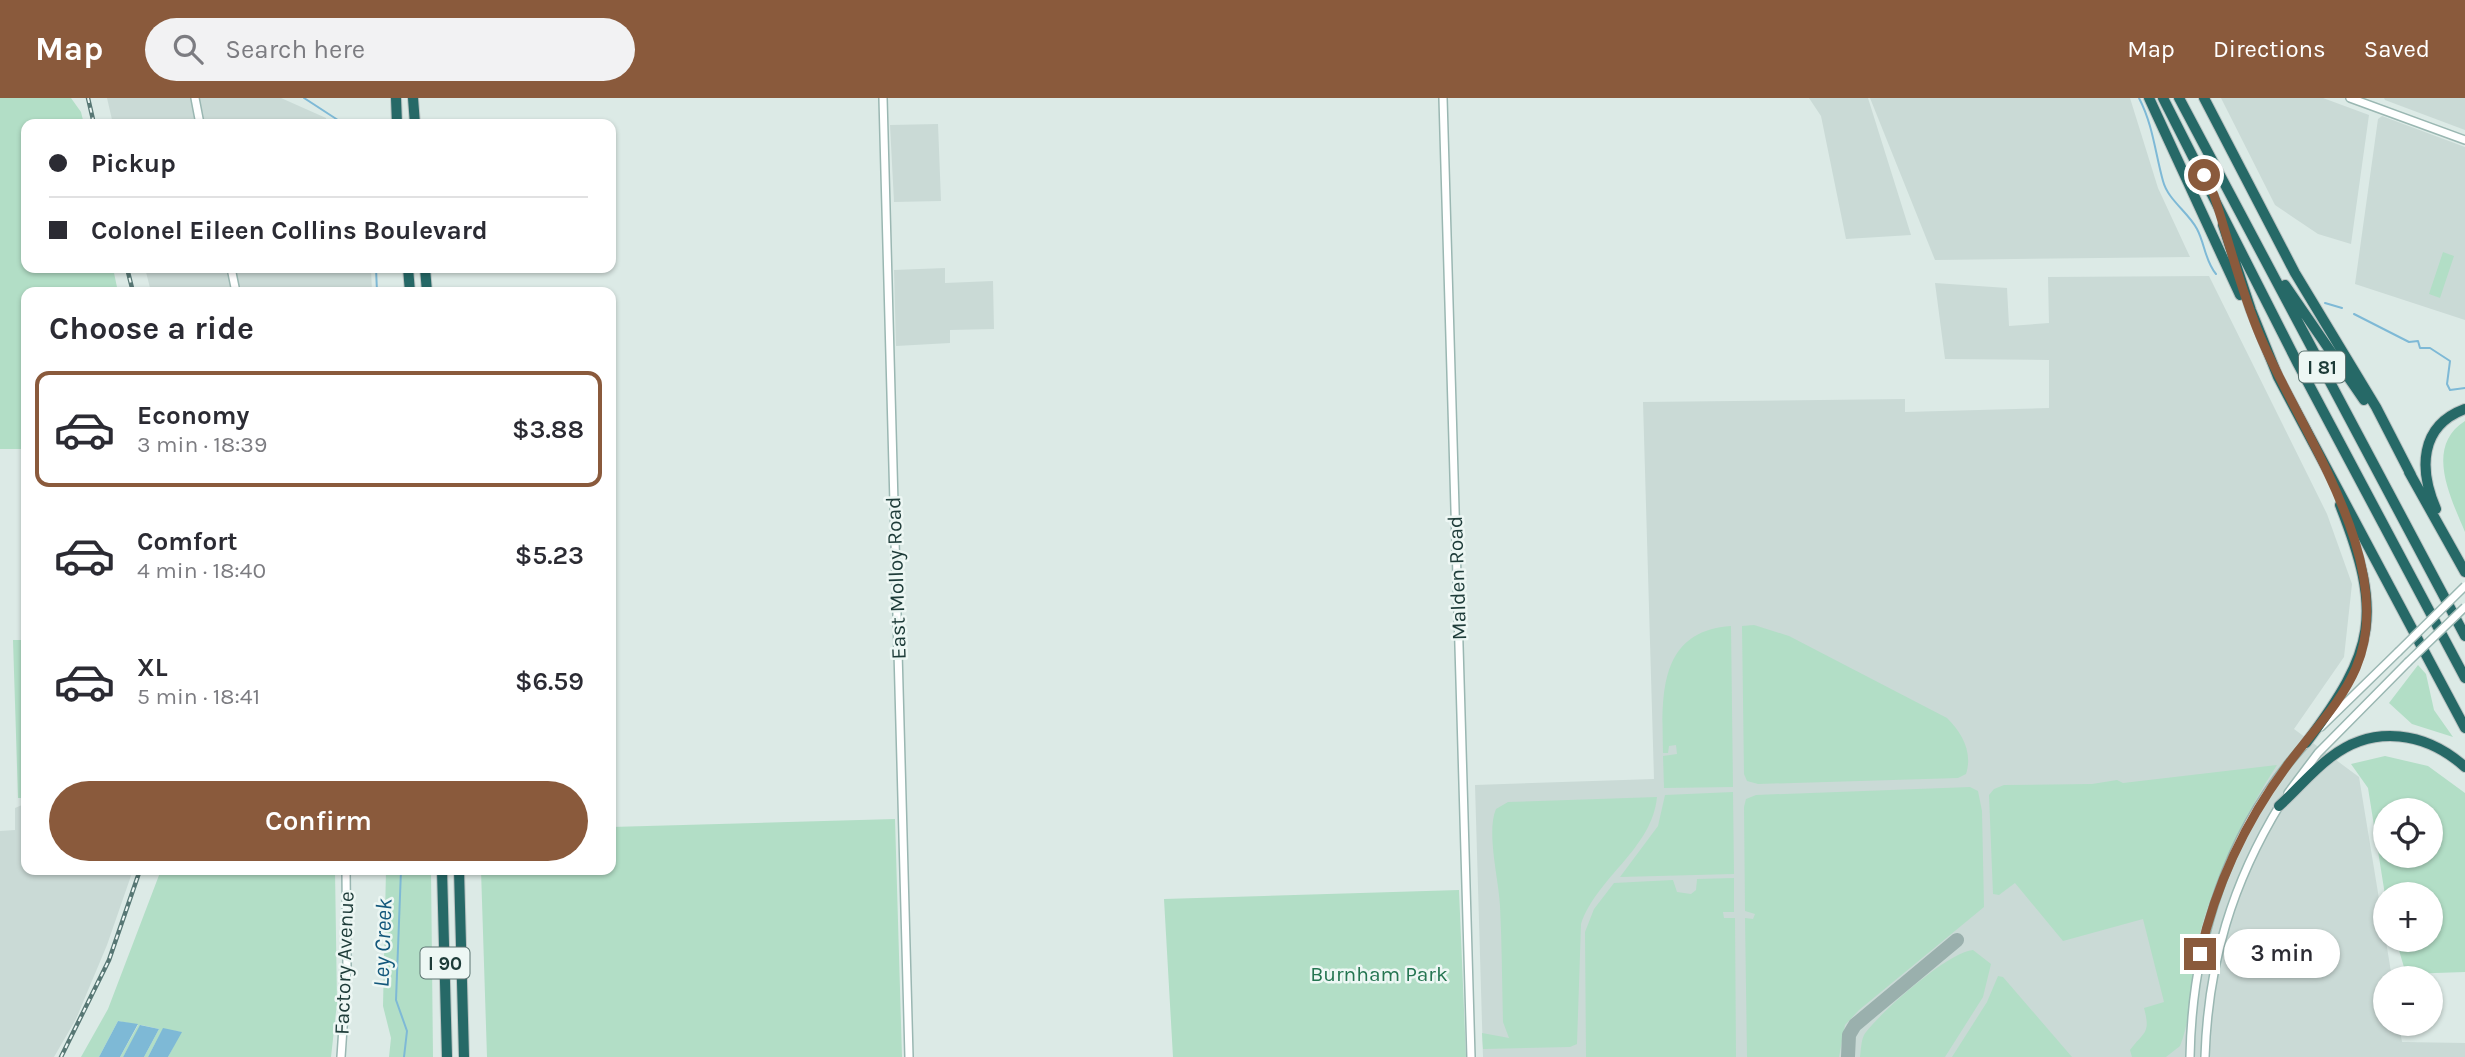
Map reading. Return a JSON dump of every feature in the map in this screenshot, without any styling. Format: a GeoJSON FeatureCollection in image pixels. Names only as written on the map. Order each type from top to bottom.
{"type":"FeatureCollection","features":[{"type":"Feature","properties":{"kind":"highway"},"geometry":{"type":"LineString","coordinates":[[396,98],[397,119]]}},
{"type":"Feature","properties":{"kind":"highway"},"geometry":{"type":"LineString","coordinates":[[414,98],[415,119]]}},
{"type":"Feature","properties":{"kind":"highway"},"geometry":{"type":"LineString","coordinates":[[2149,98],[2259,334],[2321,459],[2465,728]]}},
{"type":"Feature","properties":{"kind":"highway","name":"I 81"},"geometry":{"type":"LineString","coordinates":[[2163,98],[2298,364],[2465,678]]}},
{"type":"Feature","properties":{"kind":"highway","name":"I 81"},"geometry":{"type":"LineString","coordinates":[[2179,98],[2465,636]]}},
{"type":"Feature","properties":{"kind":"highway"},"geometry":{"type":"LineString","coordinates":[[2204,98],[2295,273],[2376,407],[2411,475]]}},
{"type":"Feature","properties":{"kind":"highway"},"geometry":{"type":"LineString","coordinates":[[2214,195],[2259,334]]}},
{"type":"Feature","properties":{"kind":"highway"},"geometry":{"type":"LineString","coordinates":[[2251,233],[2319,339],[2378,419],[2463,568]]}},
{"type":"Feature","properties":{"kind":"highway"},"geometry":{"type":"LineString","coordinates":[[2463,568],[2429,492],[2424,459],[2432,434],[2449,416],[2465,409]]}},
{"type":"Feature","properties":{"kind":"highway"},"geometry":{"type":"LineString","coordinates":[[2306,743],[2339,699],[2356,669],[2364,645],[2368,614],[2361,562],[2321,459]]}},
{"type":"Feature","properties":{"kind":"highway"},"geometry":{"type":"LineString","coordinates":[[2279,806],[2332,755],[2375,737],[2420,739],[2443,749],[2465,767]]}},
{"type":"Feature","properties":{"kind":"highway","name":"I 90"},"geometry":{"type":"LineString","coordinates":[[443,875],[447,1057]]}},
{"type":"Feature","properties":{"kind":"highway","name":"I 90"},"geometry":{"type":"LineString","coordinates":[[459,875],[464,1057]]}},
{"type":"Feature","properties":{"kind":"street"},"geometry":{"type":"LineString","coordinates":[[195,98],[199,119]]}},
{"type":"Feature","properties":{"kind":"street","name":"East Molloy Road"},"geometry":{"type":"LineString","coordinates":[[883,98],[909,1057]]}},
{"type":"Feature","properties":{"kind":"street","name":"Malden Road"},"geometry":{"type":"LineString","coordinates":[[1443,98],[1471,1057]]}},
{"type":"Feature","properties":{"kind":"street"},"geometry":{"type":"LineString","coordinates":[[2350,98],[2465,140]]}},
{"type":"Feature","properties":{"kind":"street"},"geometry":{"type":"LineString","coordinates":[[2376,107],[2377,98]]}},
{"type":"Feature","properties":{"kind":"street"},"geometry":{"type":"LineString","coordinates":[[2190,1057],[2191,1011],[2198,966],[2219,889],[2257,810],[2306,743],[2465,586]]}},
{"type":"Feature","properties":{"kind":"street"},"geometry":{"type":"LineString","coordinates":[[2205,1057],[2211,981],[2221,933],[2250,855],[2279,806],[2318,753],[2465,607]]}},
{"type":"Feature","properties":{"kind":"street","name":"Factory Avenue"},"geometry":{"type":"LineString","coordinates":[[341,1057],[347,969],[346,875]]}},
{"type":"Feature","properties":{"kind":"shaded area"},"geometry":{"type":"Polygon","coordinates":[[[107,98],[281,98],[326,119],[112,119],[107,98]]]}},
{"type":"Feature","properties":{"kind":"shaded area"},"geometry":{"type":"Polygon","coordinates":[[[1809,98],[1868,98],[1911,235],[1846,239],[1821,116],[1809,98]]]}},
{"type":"Feature","properties":{"kind":"shaded area"},"geometry":{"type":"Polygon","coordinates":[[[1870,98],[2130,98],[2158,188],[2190,257],[1935,260],[1870,98]]]}},
{"type":"Feature","properties":{"kind":"shaded area"},"geometry":{"type":"Polygon","coordinates":[[[2221,98],[2323,98],[2369,115],[2351,244],[2318,234],[2275,205],[2221,98]]]}},
{"type":"Feature","properties":{"kind":"shaded area"},"geometry":{"type":"Polygon","coordinates":[[[2384,98],[2465,98],[2465,130],[2385,100],[2384,98]]]}},
{"type":"Feature","properties":{"kind":"shaded area"},"geometry":{"type":"Polygon","coordinates":[[[2382,116],[2465,147],[2465,320],[2355,284],[2378,119],[2382,116]]]}},
{"type":"Feature","properties":{"kind":"shaded area"},"geometry":{"type":"Polygon","coordinates":[[[938,124],[941,201],[894,202],[890,125],[938,124]]]}},
{"type":"Feature","properties":{"kind":"shaded area"},"geometry":{"type":"Polygon","coordinates":[[[945,268],[945,283],[993,281],[994,329],[950,330],[950,343],[896,346],[894,270],[945,268]]]}},
{"type":"Feature","properties":{"kind":"shaded area"},"geometry":{"type":"Polygon","coordinates":[[[146,273],[371,273],[372,287],[150,287],[146,273]]]}},
{"type":"Feature","properties":{"kind":"shaded area"},"geometry":{"type":"Polygon","coordinates":[[[2209,276],[2327,514],[2352,584],[2344,657],[2294,729],[2359,777],[2376,882],[2373,882],[2373,952],[2388,952],[2390,966],[2373,966],[2373,1036],[2401,1036],[2402,1042],[2465,1043],[2465,1057],[1483,1057],[1475,785],[1654,779],[1643,402],[1905,399],[1905,412],[2049,408],[2049,360],[1945,359],[1935,283],[2007,288],[2009,326],[2049,323],[2048,277],[2209,276]]]}},
{"type":"Feature","properties":{"kind":"shaded area"},"geometry":{"type":"Polygon","coordinates":[[[21,805],[21,875],[131,875],[107,945],[76,1019],[54,1057],[0,1057],[0,831],[15,830],[15,808],[21,805]]]}},
{"type":"Feature","properties":{"kind":"green space"},"geometry":{"type":"Polygon","coordinates":[[[0,98],[71,98],[83,119],[21,119],[21,273],[114,273],[117,287],[21,287],[21,449],[0,449],[0,98]]]}},
{"type":"Feature","properties":{"kind":"green space"},"geometry":{"type":"Polygon","coordinates":[[[2443,252],[2454,256],[2440,298],[2429,294],[2443,252]]]}},
{"type":"Feature","properties":{"kind":"green space"},"geometry":{"type":"Polygon","coordinates":[[[2465,421],[2465,532],[2448,489],[2443,459],[2453,432],[2465,421]]]}},
{"type":"Feature","properties":{"kind":"green space"},"geometry":{"type":"Polygon","coordinates":[[[1754,625],[1789,636],[1947,718],[1965,743],[1968,758],[1966,774],[1958,778],[1758,784],[1747,781],[1744,774],[1742,626],[1754,625]]]}},
{"type":"Feature","properties":{"kind":"green space"},"geometry":{"type":"Polygon","coordinates":[[[1731,626],[1733,787],[1664,788],[1663,756],[1677,754],[1676,745],[1669,746],[1668,753],[1663,753],[1663,711],[1669,671],[1677,654],[1689,640],[1707,631],[1731,626]]]}},
{"type":"Feature","properties":{"kind":"green space"},"geometry":{"type":"Polygon","coordinates":[[[13,640],[21,640],[21,798],[18,798],[13,640]]]}},
{"type":"Feature","properties":{"kind":"green space"},"geometry":{"type":"Polygon","coordinates":[[[2418,665],[2426,674],[2434,710],[2453,737],[2412,724],[2389,703],[2418,665]]]}},
{"type":"Feature","properties":{"kind":"green space"},"geometry":{"type":"Polygon","coordinates":[[[2385,756],[2428,766],[2465,793],[2465,972],[2443,973],[2443,966],[2404,966],[2400,952],[2443,952],[2443,882],[2383,882],[2381,868],[2443,868],[2443,798],[2373,798],[2373,819],[2368,788],[2351,764],[2385,756]]]}},
{"type":"Feature","properties":{"kind":"green space"},"geometry":{"type":"Polygon","coordinates":[[[2277,765],[2241,828],[2212,895],[2198,941],[2187,1021],[2180,1046],[2166,1057],[2132,1057],[2130,1050],[2146,1028],[2144,1008],[2164,1002],[2143,919],[2063,941],[2015,883],[1999,895],[1993,894],[1989,795],[1994,789],[2004,785],[2092,784],[2117,780],[2123,783],[2277,765]]]}},
{"type":"Feature","properties":{"kind":"green space"},"geometry":{"type":"Polygon","coordinates":[[[1970,787],[1978,791],[1982,811],[1984,907],[1859,1010],[1845,1025],[1839,1057],[1747,1057],[1745,918],[1753,919],[1755,914],[1745,911],[1746,799],[1756,795],[1970,787]]]}},
{"type":"Feature","properties":{"kind":"green space"},"geometry":{"type":"Polygon","coordinates":[[[1733,792],[1734,874],[1620,877],[1658,826],[1665,795],[1733,792]]]}},
{"type":"Feature","properties":{"kind":"green space"},"geometry":{"type":"Polygon","coordinates":[[[1657,797],[1645,832],[1599,892],[1581,924],[1577,1044],[1570,1047],[1483,1049],[1482,1033],[1509,1038],[1503,1022],[1500,906],[1492,830],[1496,809],[1508,802],[1657,797]]]}},
{"type":"Feature","properties":{"kind":"green space"},"geometry":{"type":"Polygon","coordinates":[[[895,819],[902,1057],[487,1057],[481,875],[616,875],[616,827],[895,819]]]}},
{"type":"Feature","properties":{"kind":"green space"},"geometry":{"type":"Polygon","coordinates":[[[159,875],[335,875],[337,1003],[331,1057],[168,1057],[181,1032],[163,1029],[148,1057],[144,1057],[159,1029],[141,1025],[123,1057],[120,1057],[138,1025],[118,1021],[99,1057],[81,1057],[108,1009],[159,875]]]}},
{"type":"Feature","properties":{"kind":"green space"},"geometry":{"type":"Polygon","coordinates":[[[386,875],[431,875],[433,1057],[389,1057],[391,1038],[383,1006],[386,875]]]}},
{"type":"Feature","properties":{"kind":"green space"},"geometry":{"type":"Polygon","coordinates":[[[1734,878],[1734,912],[1723,912],[1724,918],[1735,918],[1736,1057],[1586,1057],[1585,932],[1594,909],[1614,883],[1673,880],[1677,892],[1691,894],[1696,890],[1697,879],[1734,878]]]}},
{"type":"Feature","properties":{"kind":"green space","name":"Burnham Park"},"geometry":{"type":"Polygon","coordinates":[[[1459,890],[1466,1057],[1173,1057],[1164,899],[1459,890]]]}},
{"type":"Feature","properties":{"kind":"green space"},"geometry":{"type":"Polygon","coordinates":[[[1973,950],[1991,964],[1983,997],[1945,1057],[1860,1057],[1864,1035],[1884,1013],[1931,972],[1962,953],[1973,950]]]}},
{"type":"Feature","properties":{"kind":"green space"},"geometry":{"type":"Polygon","coordinates":[[[1998,976],[2003,977],[2072,1057],[1952,1057],[1987,1002],[1998,976]]]}},
{"type":"Feature","properties":{"kind":"water"},"geometry":{"type":"Polygon","coordinates":[[[118,1021],[138,1024],[120,1057],[99,1057],[118,1021]]]}},
{"type":"Feature","properties":{"kind":"water"},"geometry":{"type":"Polygon","coordinates":[[[140,1025],[159,1029],[144,1057],[123,1057],[140,1025]]]}},
{"type":"Feature","properties":{"kind":"water"},"geometry":{"type":"Polygon","coordinates":[[[163,1028],[182,1032],[168,1057],[148,1057],[163,1028]]]}},
{"type":"Feature","properties":{"kind":"waterway","name":"Ley Creek"},"geometry":{"type":"LineString","coordinates":[[304,98],[336,119]]}},
{"type":"Feature","properties":{"kind":"waterway"},"geometry":{"type":"LineString","coordinates":[[2139,98],[2151,128],[2166,188],[2197,229],[2216,274]]}},
{"type":"Feature","properties":{"kind":"waterway","name":"Ley Creek"},"geometry":{"type":"LineString","coordinates":[[376,273],[377,287]]}},
{"type":"Feature","properties":{"kind":"waterway"},"geometry":{"type":"LineString","coordinates":[[2325,303],[2342,308]]}},
{"type":"Feature","properties":{"kind":"waterway"},"geometry":{"type":"LineString","coordinates":[[2354,314],[2409,342],[2418,341],[2420,348],[2430,348],[2450,361],[2447,384],[2450,390],[2465,388]]}},
{"type":"Feature","properties":{"kind":"waterway","name":"Ley Creek"},"geometry":{"type":"LineString","coordinates":[[401,875],[396,1000],[407,1031],[404,1057]]}},
{"type":"Feature","properties":{"kind":"taxiway"},"geometry":{"type":"LineString","coordinates":[[1848,1057],[1849,1035],[1855,1025],[1957,940]]}},
{"type":"Feature","properties":{"kind":"railway"},"geometry":{"type":"LineString","coordinates":[[88,98],[93,119]]}},
{"type":"Feature","properties":{"kind":"railway"},"geometry":{"type":"LineString","coordinates":[[128,273],[132,287]]}},
{"type":"Feature","properties":{"kind":"railway"},"geometry":{"type":"LineString","coordinates":[[61,1057],[109,960],[138,875]]}},
{"type":"Feature","properties":{"kind":"route"},"geometry":{"type":"LineString","coordinates":[[2200,954],[2207,922],[2236,849],[2271,788],[2339,699],[2356,669],[2364,645],[2368,614],[2367,590],[2352,536],[2321,459],[2259,334],[2214,195],[2204,175]]}}]}
